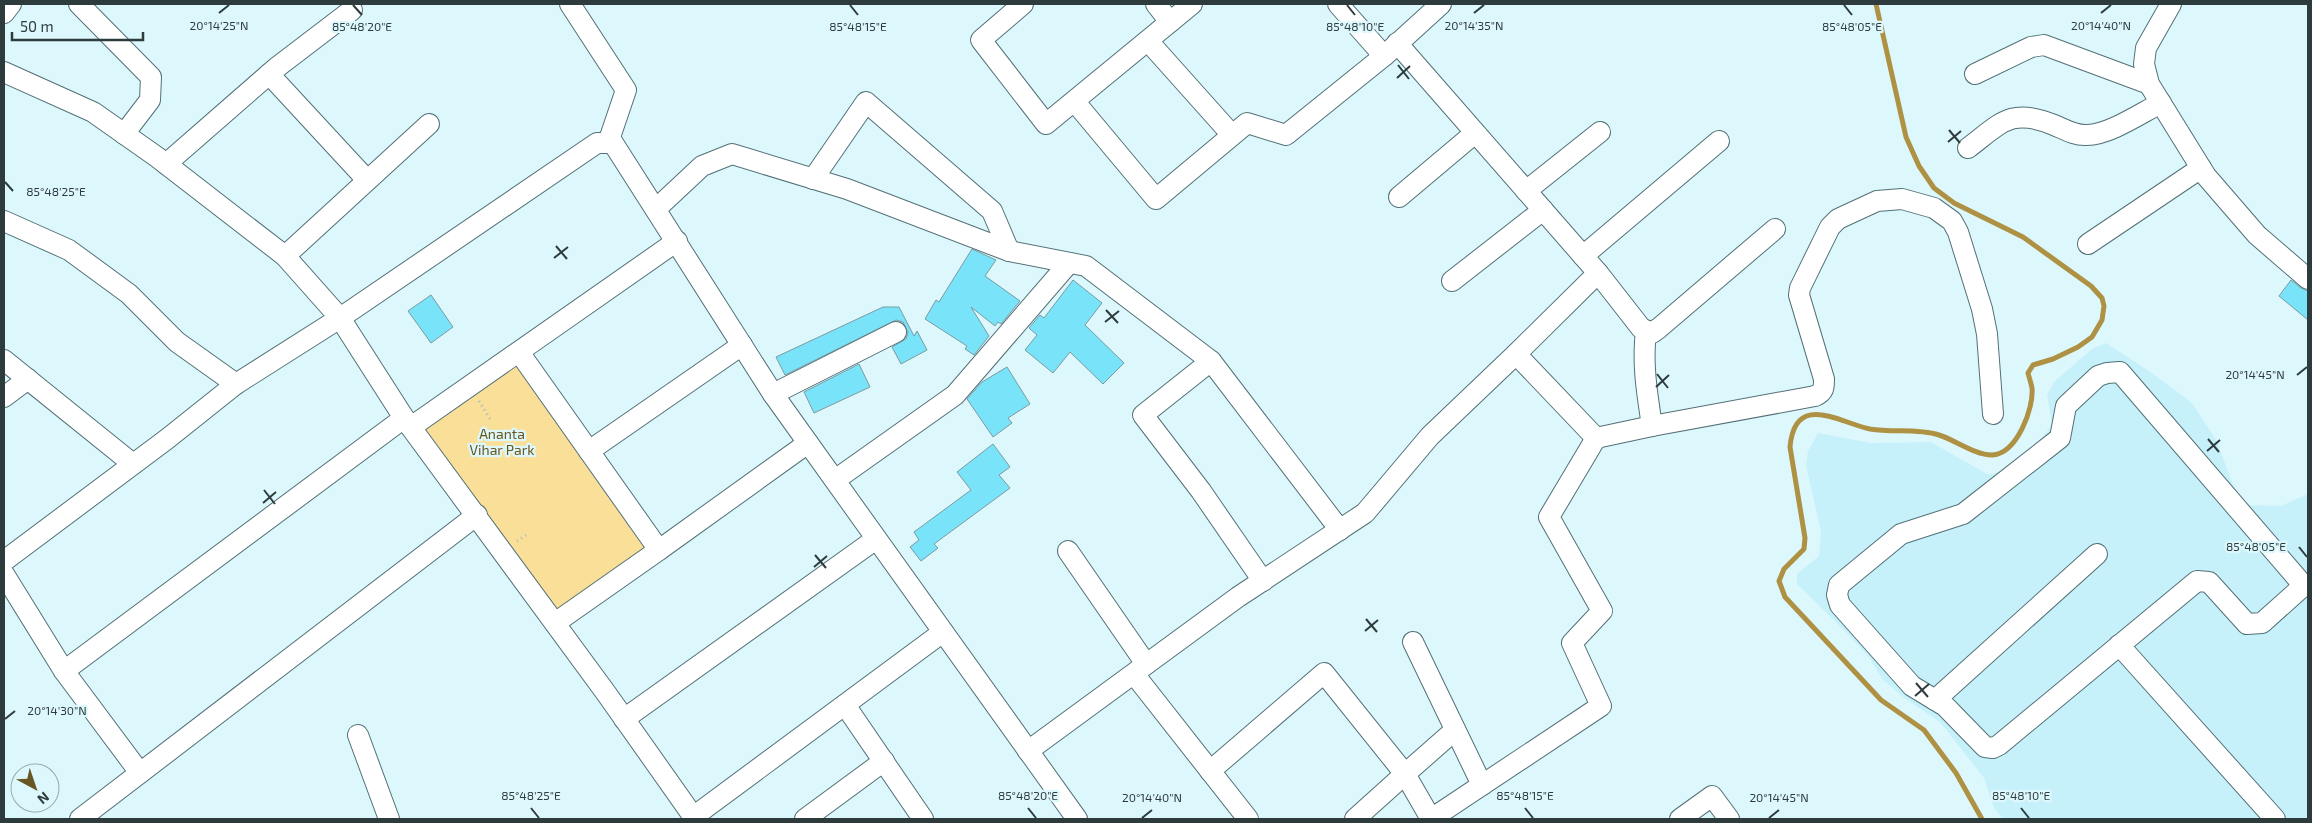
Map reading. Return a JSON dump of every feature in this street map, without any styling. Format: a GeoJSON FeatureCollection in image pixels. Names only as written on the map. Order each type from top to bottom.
{"type":"FeatureCollection","features":[{"type":"Feature","properties":{"kind":"street"},"geometry":{"type":"LineString","coordinates":[[4,13],[12,4]]}},
{"type":"Feature","properties":{"kind":"street"},"geometry":{"type":"LineString","coordinates":[[79,4],[151,77],[150,100],[124,134]]}},
{"type":"Feature","properties":{"kind":"street"},"geometry":{"type":"LineString","coordinates":[[570,4],[626,90],[608,143]]}},
{"type":"Feature","properties":{"kind":"street"},"geometry":{"type":"LineString","coordinates":[[1023,4],[981,40],[1046,124],[1192,4]]}},
{"type":"Feature","properties":{"kind":"street"},"geometry":{"type":"LineString","coordinates":[[1156,4],[1170,22]]}},
{"type":"Feature","properties":{"kind":"street"},"geometry":{"type":"LineString","coordinates":[[1338,4],[1390,49],[1475,133],[1598,273],[1641,328],[1646,331],[1652,332],[1658,328],[1775,229]]}},
{"type":"Feature","properties":{"kind":"street"},"geometry":{"type":"LineString","coordinates":[[1075,102],[1156,200],[1248,123],[1286,135],[1441,4]]}},
{"type":"Feature","properties":{"kind":"street"},"geometry":{"type":"LineString","coordinates":[[2171,4],[2146,48],[2144,64],[2149,84],[2201,168],[2257,235],[2308,279]]}},
{"type":"Feature","properties":{"kind":"street"},"geometry":{"type":"LineString","coordinates":[[166,164],[269,74],[352,10]]}},
{"type":"Feature","properties":{"kind":"street"},"geometry":{"type":"LineString","coordinates":[[1148,41],[1232,135]]}},
{"type":"Feature","properties":{"kind":"street"},"geometry":{"type":"LineString","coordinates":[[1975,74],[2031,47],[2044,45],[2149,84]]}},
{"type":"Feature","properties":{"kind":"street"},"geometry":{"type":"LineString","coordinates":[[4,72],[93,112],[166,164],[285,256],[340,318],[408,422],[694,818],[943,632]]}},
{"type":"Feature","properties":{"kind":"street"},"geometry":{"type":"LineString","coordinates":[[269,74],[367,180]]}},
{"type":"Feature","properties":{"kind":"street"},"geometry":{"type":"LineString","coordinates":[[813,179],[866,102],[992,211],[1009,251]]}},
{"type":"Feature","properties":{"kind":"street"},"geometry":{"type":"LineString","coordinates":[[1968,148],[2005,120],[2026,116],[2086,136],[2100,134],[2161,104]]}},
{"type":"Feature","properties":{"kind":"street"},"geometry":{"type":"LineString","coordinates":[[285,256],[429,124]]}},
{"type":"Feature","properties":{"kind":"street"},"geometry":{"type":"LineString","coordinates":[[1526,191],[1600,132]]}},
{"type":"Feature","properties":{"kind":"street"},"geometry":{"type":"LineString","coordinates":[[1399,197],[1475,133]]}},
{"type":"Feature","properties":{"kind":"street"},"geometry":{"type":"LineString","coordinates":[[1583,256],[1719,141]]}},
{"type":"Feature","properties":{"kind":"street"},"geometry":{"type":"LineString","coordinates":[[4,561],[236,384],[340,318],[598,143],[613,143],[774,394],[1077,819]]}},
{"type":"Feature","properties":{"kind":"street"},"geometry":{"type":"LineString","coordinates":[[656,209],[702,166],[732,154],[847,189],[1009,251],[1086,266],[1211,361],[1340,530]]}},
{"type":"Feature","properties":{"kind":"street"},"geometry":{"type":"LineString","coordinates":[[2088,244],[2201,168]]}},
{"type":"Feature","properties":{"kind":"street"},"geometry":{"type":"LineString","coordinates":[[1210,771],[1324,673],[1404,774],[1431,819],[1601,706],[1572,643],[1602,611],[1548,517],[1596,438],[1820,394],[1824,388],[1824,379],[1799,295],[1800,288],[1830,227],[1838,219],[1877,201],[1902,199],[1934,208],[1952,221],[1958,232],[1982,309],[1987,334],[1993,414]]}},
{"type":"Feature","properties":{"kind":"street"},"geometry":{"type":"LineString","coordinates":[[1452,281],[1543,210]]}},
{"type":"Feature","properties":{"kind":"street"},"geometry":{"type":"LineString","coordinates":[[4,220],[69,250],[129,294],[177,342],[236,384]]}},
{"type":"Feature","properties":{"kind":"street"},"geometry":{"type":"LineString","coordinates":[[64,671],[408,422],[470,386],[677,241]]}},
{"type":"Feature","properties":{"kind":"street"},"geometry":{"type":"LineString","coordinates":[[835,480],[956,395],[1069,263]]}},
{"type":"Feature","properties":{"kind":"street"},"geometry":{"type":"LineString","coordinates":[[1028,751],[1263,580],[1365,513],[1430,436],[1598,273]]}},
{"type":"Feature","properties":{"kind":"street"},"geometry":{"type":"LineString","coordinates":[[1646,331],[1643,355],[1644,379],[1652,426]]}},
{"type":"Feature","properties":{"kind":"street"},"geometry":{"type":"LineString","coordinates":[[774,394],[896,332]]}},
{"type":"Feature","properties":{"kind":"street"},"geometry":{"type":"LineString","coordinates":[[589,451],[742,345]]}},
{"type":"Feature","properties":{"kind":"street"},"geometry":{"type":"LineString","coordinates":[[519,352],[659,550]]}},
{"type":"Feature","properties":{"kind":"street"},"geometry":{"type":"LineString","coordinates":[[1516,354],[1596,438]]}},
{"type":"Feature","properties":{"kind":"street"},"geometry":{"type":"LineString","coordinates":[[4,360],[133,464]]}},
{"type":"Feature","properties":{"kind":"street"},"geometry":{"type":"LineString","coordinates":[[1211,361],[1143,415],[1202,490],[1263,580]]}},
{"type":"Feature","properties":{"kind":"street"},"geometry":{"type":"LineString","coordinates":[[2120,372],[2298,578],[2301,588],[2262,623],[2247,624],[2209,582],[2197,581],[2119,644],[1999,745],[1993,748],[1986,747],[1945,706],[1912,686],[1840,605],[1837,595],[1839,584],[1901,534],[1963,514],[2060,438],[2066,406],[2098,376],[2120,372]]}},
{"type":"Feature","properties":{"kind":"street"},"geometry":{"type":"LineString","coordinates":[[4,397],[28,379]]}},
{"type":"Feature","properties":{"kind":"street"},"geometry":{"type":"LineString","coordinates":[[555,623],[808,443]]}},
{"type":"Feature","properties":{"kind":"street"},"geometry":{"type":"LineString","coordinates":[[80,819],[477,515]]}},
{"type":"Feature","properties":{"kind":"street"},"geometry":{"type":"LineString","coordinates":[[624,719],[876,539]]}},
{"type":"Feature","properties":{"kind":"street"},"geometry":{"type":"LineString","coordinates":[[1068,551],[1140,669],[1210,771],[1248,819]]}},
{"type":"Feature","properties":{"kind":"street"},"geometry":{"type":"LineString","coordinates":[[1935,700],[2096,554]]}},
{"type":"Feature","properties":{"kind":"street"},"geometry":{"type":"LineString","coordinates":[[4,574],[64,671],[140,773]]}},
{"type":"Feature","properties":{"kind":"street"},"geometry":{"type":"LineString","coordinates":[[1413,642],[1482,786]]}},
{"type":"Feature","properties":{"kind":"street"},"geometry":{"type":"LineString","coordinates":[[2119,644],[2275,819]]}},
{"type":"Feature","properties":{"kind":"street"},"geometry":{"type":"LineString","coordinates":[[845,705],[923,819]]}},
{"type":"Feature","properties":{"kind":"street"},"geometry":{"type":"LineString","coordinates":[[1355,819],[1455,730]]}},
{"type":"Feature","properties":{"kind":"street"},"geometry":{"type":"LineString","coordinates":[[358,735],[390,819]]}},
{"type":"Feature","properties":{"kind":"street"},"geometry":{"type":"LineString","coordinates":[[805,819],[884,761]]}},
{"type":"Feature","properties":{"kind":"street"},"geometry":{"type":"LineString","coordinates":[[1680,819],[1712,796],[1729,819]]}},
{"type":"Feature","properties":{"kind":"path"},"geometry":{"type":"LineString","coordinates":[[470,386],[492,422]]}},
{"type":"Feature","properties":{"kind":"shaded area"},"geometry":{"type":"Polygon","coordinates":[[[2106,343],[2149,371],[2192,403],[2216,440],[2236,492],[2249,505],[2281,506],[2308,494],[2308,819],[2007,819],[2001,817],[1994,808],[1984,778],[1940,722],[1903,697],[1882,679],[1869,657],[1797,584],[1797,574],[1819,556],[1821,532],[1806,465],[1808,451],[1818,433],[1871,443],[1931,442],[1989,475],[2011,468],[2035,449],[2052,424],[2047,395],[2055,381],[2092,349],[2106,343]]]}},
{"type":"Feature","properties":{"kind":"green space","name":"Ananta Vihar Park"},"geometry":{"type":"Polygon","coordinates":[[[518,354],[651,551],[555,619],[414,427],[518,354]]]}},
{"type":"Feature","properties":{"kind":"building"},"geometry":{"type":"Polygon","coordinates":[[[972,249],[996,260],[985,276],[1020,301],[1001,324],[998,322],[995,326],[971,307],[989,336],[974,355],[965,349],[967,346],[925,319],[936,300],[939,302],[972,249]]]}},
{"type":"Feature","properties":{"kind":"building"},"geometry":{"type":"Polygon","coordinates":[[[1073,280],[1102,303],[1085,325],[1124,363],[1103,384],[1070,352],[1053,373],[1025,350],[1037,335],[1029,328],[1040,315],[1044,318],[1073,280]]]}},
{"type":"Feature","properties":{"kind":"building"},"geometry":{"type":"Polygon","coordinates":[[[2291,280],[2308,291],[2308,320],[2279,296],[2291,280]]]}},
{"type":"Feature","properties":{"kind":"building"},"geometry":{"type":"Polygon","coordinates":[[[431,295],[453,327],[431,343],[408,311],[431,295]]]}},
{"type":"Feature","properties":{"kind":"building"},"geometry":{"type":"Polygon","coordinates":[[[883,307],[899,307],[914,336],[917,331],[927,350],[901,364],[892,347],[906,339],[908,332],[903,322],[896,320],[785,375],[776,357],[883,307]]]}},
{"type":"Feature","properties":{"kind":"building"},"geometry":{"type":"Polygon","coordinates":[[[859,364],[870,387],[814,413],[804,392],[859,364]]]}},
{"type":"Feature","properties":{"kind":"building"},"geometry":{"type":"Polygon","coordinates":[[[1007,367],[1030,404],[1008,418],[1012,423],[993,437],[967,399],[982,382],[1007,367]]]}},
{"type":"Feature","properties":{"kind":"building"},"geometry":{"type":"Polygon","coordinates":[[[993,444],[1010,467],[999,475],[1010,488],[934,544],[938,548],[921,561],[910,547],[919,540],[914,532],[971,490],[957,472],[993,444]]]}},
{"type":"Feature","properties":{"kind":"waterway"},"geometry":{"type":"LineString","coordinates":[[1876,4],[1906,137],[1919,166],[1934,188],[1954,203],[2023,237],[2091,286],[2102,298],[2104,306],[2102,320],[2092,337],[2078,347],[2053,359],[2033,365],[2028,373],[2032,397],[2027,418],[2016,439],[2001,453],[1992,455],[1979,453],[1945,437],[1931,433],[1870,429],[1821,415],[1810,415],[1800,420],[1794,430],[1790,447],[1805,538],[1804,549],[1784,569],[1779,581],[1785,597],[1881,700],[1924,730],[1956,773],[1982,819]]}}]}
